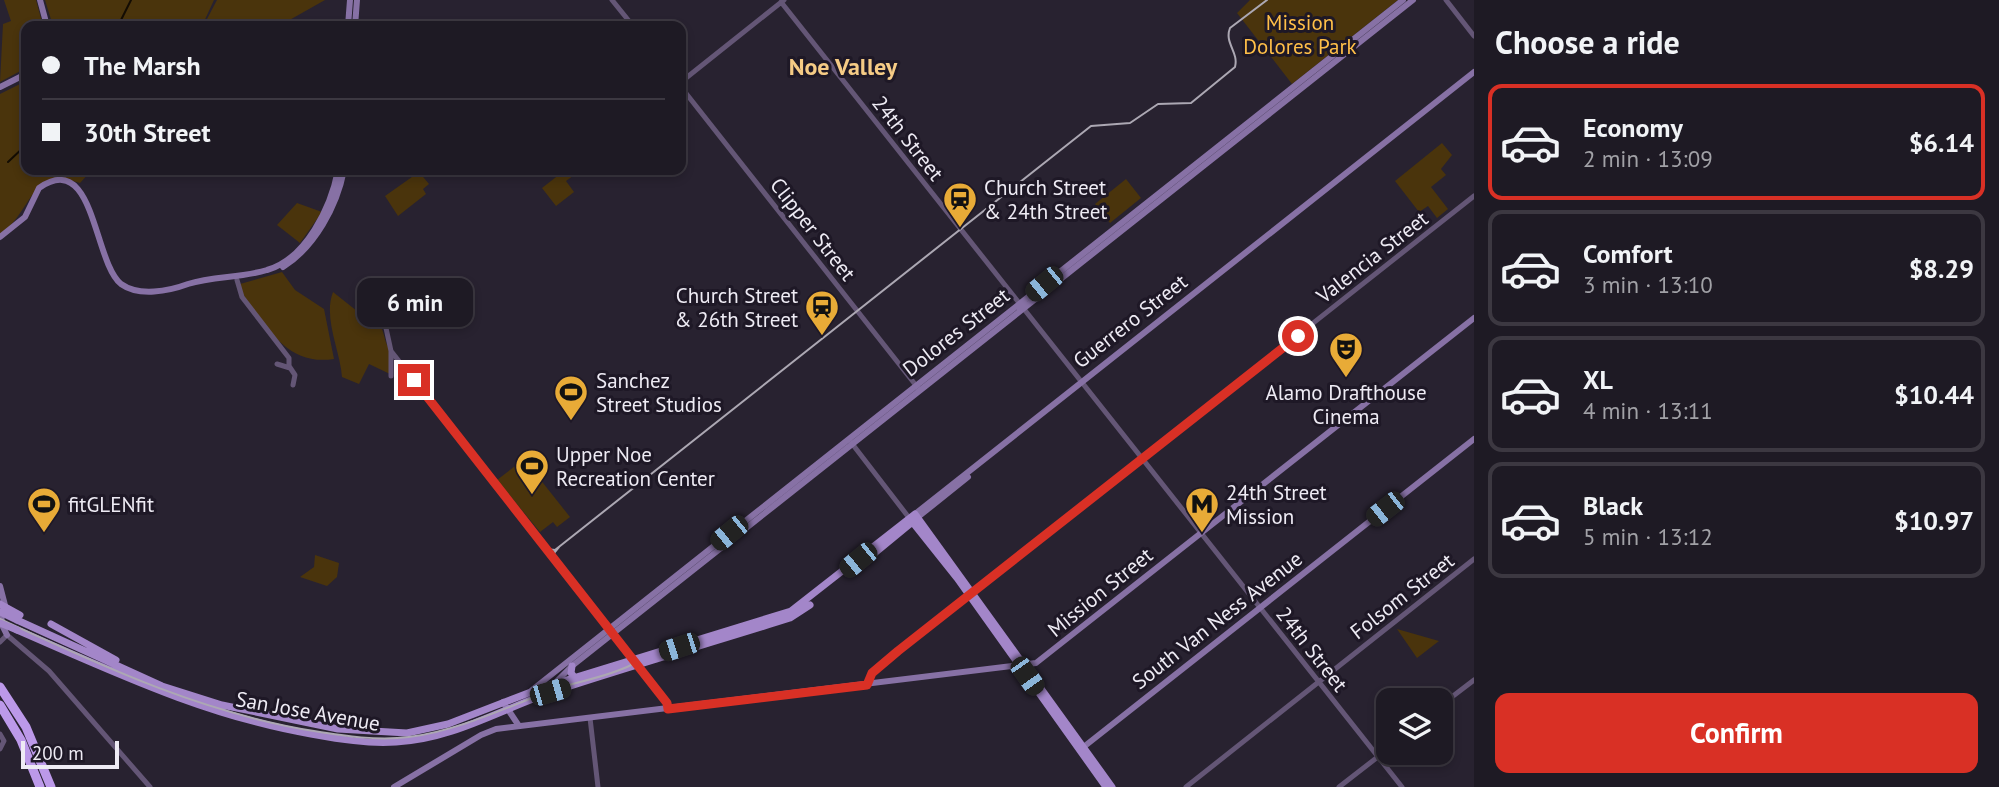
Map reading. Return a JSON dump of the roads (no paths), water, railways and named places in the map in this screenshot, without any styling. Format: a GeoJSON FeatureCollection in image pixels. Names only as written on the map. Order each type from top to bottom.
{"type":"FeatureCollection","features":[{"type":"Feature","properties":{"kind":"highway"},"geometry":{"type":"LineString","coordinates":[[0,687],[26,727],[51,787]]}},
{"type":"Feature","properties":{"kind":"highway"},"geometry":{"type":"LineString","coordinates":[[0,705],[21,740],[40,787]]}},
{"type":"Feature","properties":{"kind":"main road"},"geometry":{"type":"LineString","coordinates":[[40,0],[46,21]]}},
{"type":"Feature","properties":{"kind":"main road"},"geometry":{"type":"LineString","coordinates":[[348,21],[350,0]]}},
{"type":"Feature","properties":{"kind":"main road"},"geometry":{"type":"LineString","coordinates":[[355,21],[357,0]]}},
{"type":"Feature","properties":{"kind":"main road","name":"Dolores Street"},"geometry":{"type":"LineString","coordinates":[[1398,8],[1403,0]]}},
{"type":"Feature","properties":{"kind":"main road","name":"Dolores Street"},"geometry":{"type":"LineString","coordinates":[[531,691],[579,657],[1398,8],[1413,0]]}},
{"type":"Feature","properties":{"kind":"main road","name":"Guerrero Street"},"geometry":{"type":"LineString","coordinates":[[811,601],[1474,75]]}},
{"type":"Feature","properties":{"kind":"main road"},"geometry":{"type":"LineString","coordinates":[[0,87],[21,76]]}},
{"type":"Feature","properties":{"kind":"main road"},"geometry":{"type":"LineString","coordinates":[[183,287],[266,271],[286,260],[320,219],[337,175]]}},
{"type":"Feature","properties":{"kind":"main road"},"geometry":{"type":"LineString","coordinates":[[0,237],[27,215],[39,188],[55,181],[69,181],[80,190],[109,268],[121,283],[136,291],[237,280],[272,273],[296,258],[327,216],[342,175]]}},
{"type":"Feature","properties":{"kind":"main road","name":"Mission Street"},"geometry":{"type":"LineString","coordinates":[[394,787],[481,734],[516,724],[668,709],[868,680],[1023,666],[1046,657],[1474,318]]}},
{"type":"Feature","properties":{"kind":"main road","name":"South Van Ness Avenue"},"geometry":{"type":"LineString","coordinates":[[1082,749],[1474,439]]}},
{"type":"Feature","properties":{"kind":"main road"},"geometry":{"type":"LineString","coordinates":[[914,518],[1112,787]]}},
{"type":"Feature","properties":{"kind":"main road"},"geometry":{"type":"LineString","coordinates":[[0,586],[5,603],[7,635]]}},
{"type":"Feature","properties":{"kind":"main road","name":"San Jose Avenue"},"geometry":{"type":"LineString","coordinates":[[18,618],[147,679],[246,712],[307,725],[372,733],[433,728],[531,691],[790,618],[811,601]]}},
{"type":"Feature","properties":{"kind":"main road"},"geometry":{"type":"LineString","coordinates":[[0,604],[0,623],[7,635]]}},
{"type":"Feature","properties":{"kind":"main road"},"geometry":{"type":"LineString","coordinates":[[0,604],[18,618]]}},
{"type":"Feature","properties":{"kind":"main road"},"geometry":{"type":"LineString","coordinates":[[0,612],[18,618]]}},
{"type":"Feature","properties":{"kind":"main road","name":"San Jose Avenue"},"geometry":{"type":"LineString","coordinates":[[0,623],[144,687],[220,714],[337,738],[382,743],[418,740],[459,730],[543,695],[636,663]]}},
{"type":"Feature","properties":{"kind":"main road"},"geometry":{"type":"LineString","coordinates":[[51,624],[147,679]]}},
{"type":"Feature","properties":{"kind":"main road","name":"Dolores Street"},"geometry":{"type":"LineString","coordinates":[[555,684],[579,657]]}},
{"type":"Feature","properties":{"kind":"main road"},"geometry":{"type":"LineString","coordinates":[[572,666],[571,673],[575,678]]}},
{"type":"Feature","properties":{"kind":"main road"},"geometry":{"type":"LineString","coordinates":[[543,695],[555,684]]}},
{"type":"Feature","properties":{"kind":"main road"},"geometry":{"type":"LineString","coordinates":[[502,702],[516,724]]}},
{"type":"Feature","properties":{"kind":"main road"},"geometry":{"type":"LineString","coordinates":[[516,724],[520,705]]}},
{"type":"Feature","properties":{"kind":"main road"},"geometry":{"type":"LineString","coordinates":[[1082,749],[1106,787]]}},
{"type":"Feature","properties":{"kind":"street"},"geometry":{"type":"LineString","coordinates":[[612,0],[629,21]]}},
{"type":"Feature","properties":{"kind":"street"},"geometry":{"type":"LineString","coordinates":[[1446,0],[1474,36]]}},
{"type":"Feature","properties":{"kind":"street"},"geometry":{"type":"LineString","coordinates":[[686,78],[782,1]]}},
{"type":"Feature","properties":{"kind":"street","name":"24th Street"},"geometry":{"type":"LineString","coordinates":[[782,1],[1376,754]]}},
{"type":"Feature","properties":{"kind":"street","name":"Clipper Street"},"geometry":{"type":"LineString","coordinates":[[686,93],[918,388]]}},
{"type":"Feature","properties":{"kind":"street","name":"Valencia Street"},"geometry":{"type":"LineString","coordinates":[[868,680],[971,594],[1474,196]]}},
{"type":"Feature","properties":{"kind":"street"},"geometry":{"type":"LineString","coordinates":[[237,280],[242,297],[289,358],[290,368],[295,375],[293,385]]}},
{"type":"Feature","properties":{"kind":"street"},"geometry":{"type":"LineString","coordinates":[[378,319],[386,328],[391,351],[391,376]]}},
{"type":"Feature","properties":{"kind":"street"},"geometry":{"type":"LineString","coordinates":[[391,351],[667,703],[668,709]]}},
{"type":"Feature","properties":{"kind":"street"},"geometry":{"type":"LineString","coordinates":[[277,364],[290,368]]}},
{"type":"Feature","properties":{"kind":"street"},"geometry":{"type":"LineString","coordinates":[[850,441],[914,518]]}},
{"type":"Feature","properties":{"kind":"street","name":"Folsom Street"},"geometry":{"type":"LineString","coordinates":[[1186,787],[1474,559]]}},
{"type":"Feature","properties":{"kind":"street"},"geometry":{"type":"LineString","coordinates":[[0,642],[7,635],[50,671],[150,787]]}},
{"type":"Feature","properties":{"kind":"street"},"geometry":{"type":"LineString","coordinates":[[1453,696],[1474,680]]}},
{"type":"Feature","properties":{"kind":"street"},"geometry":{"type":"LineString","coordinates":[[590,718],[598,787]]}},
{"type":"Feature","properties":{"kind":"street"},"geometry":{"type":"LineString","coordinates":[[0,734],[4,741],[0,749]]}},
{"type":"Feature","properties":{"kind":"street"},"geometry":{"type":"LineString","coordinates":[[1339,787],[1376,759]]}},
{"type":"Feature","properties":{"kind":"street","name":"24th Street"},"geometry":{"type":"LineString","coordinates":[[1384,765],[1402,787]]}},
{"type":"Feature","properties":{"kind":"waterway"},"geometry":{"type":"LineString","coordinates":[[120,21],[131,0]]}},
{"type":"Feature","properties":{"kind":"waterway"},"geometry":{"type":"LineString","coordinates":[[8,162],[21,150]]}},
{"type":"Feature","properties":{"kind":"tram line"},"geometry":{"type":"LineString","coordinates":[[525,523],[546,549],[555,550],[1091,126],[1130,123],[1158,104],[1191,103],[1235,67],[1229,38],[1230,28],[1267,0]]}},
{"type":"Feature","properties":{"kind":"tram line"},"geometry":{"type":"LineString","coordinates":[[0,619],[153,686],[232,713],[337,735],[409,737],[463,724],[550,691],[631,665],[631,655],[556,559],[554,553],[559,547]]}},
{"type":"Feature","properties":{"kind":"place","name":"Church Street & 24th Street"},"geometry":{"type":"Point","coordinates":[960,229]}},
{"type":"Feature","properties":{"kind":"place","name":"Church Street & 26th Street"},"geometry":{"type":"Point","coordinates":[822,337]}},
{"type":"Feature","properties":{"kind":"place","name":"Alamo Drafthouse Cinema"},"geometry":{"type":"Point","coordinates":[1346,379]}},
{"type":"Feature","properties":{"kind":"place","name":"Sanchez Street Studios"},"geometry":{"type":"Point","coordinates":[571,422]}},
{"type":"Feature","properties":{"kind":"place","name":"Upper Noe Recreation Center"},"geometry":{"type":"Point","coordinates":[532,496]}},
{"type":"Feature","properties":{"kind":"place","name":"fitGLENfit"},"geometry":{"type":"Point","coordinates":[44,534]}},
{"type":"Feature","properties":{"kind":"place","name":"24th Street Mission"},"geometry":{"type":"Point","coordinates":[1202,534]}},
{"type":"Feature","properties":{"kind":"district","name":"Noe Valley"},"geometry":{"type":"Point","coordinates":[843,66]}},
{"type":"Feature","properties":{"kind":"park label","name":"Mission Dolores Park"},"geometry":{"type":"Point","coordinates":[1300,34]}}]}
